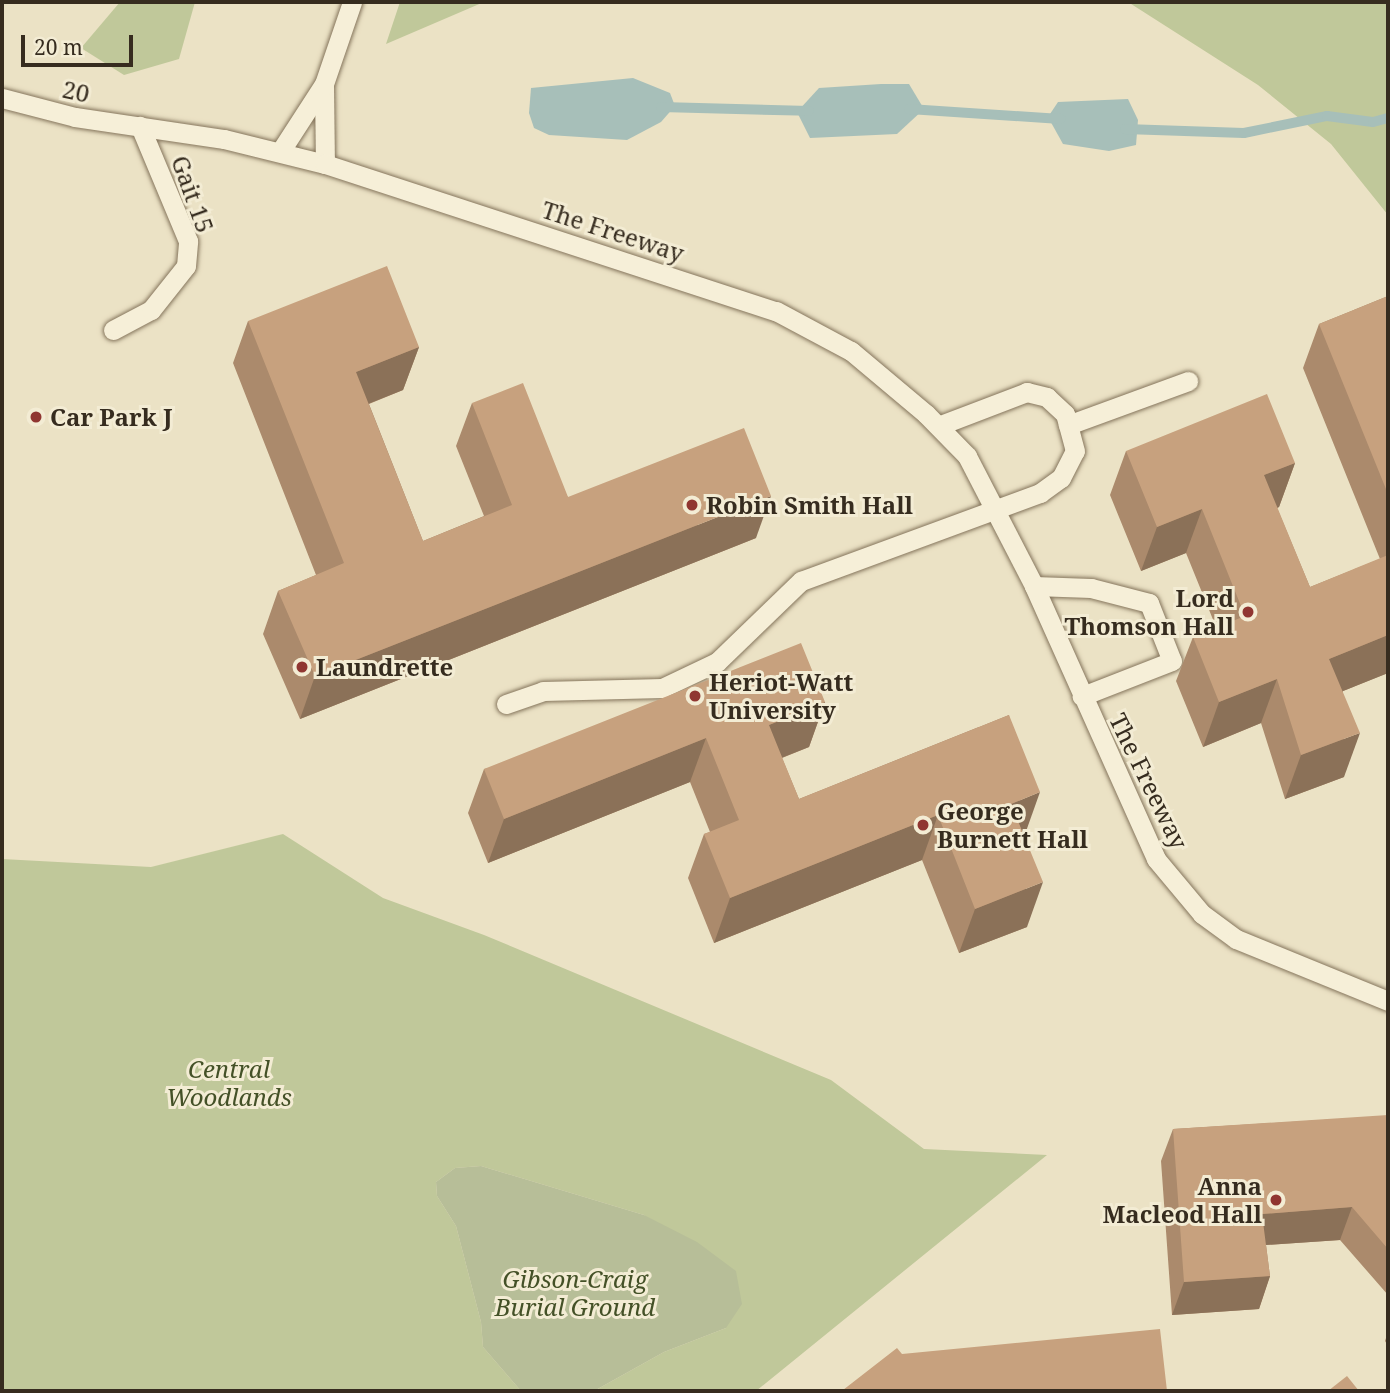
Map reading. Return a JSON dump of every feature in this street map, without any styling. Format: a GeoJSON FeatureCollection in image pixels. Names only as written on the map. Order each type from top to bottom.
{"type":"FeatureCollection","features":[{"type":"Feature","properties":{"kind":"lane"},"geometry":{"type":"LineString","coordinates":[[281,152],[324,84],[352,2]]}},
{"type":"Feature","properties":{"kind":"lane"},"geometry":{"type":"LineString","coordinates":[[324,84],[325,164]]}},
{"type":"Feature","properties":{"kind":"lane","name":"20"},"geometry":{"type":"LineString","coordinates":[[2,98],[75,117],[140,126]]}},
{"type":"Feature","properties":{"kind":"lane","name":"The Freeway"},"geometry":{"type":"LineString","coordinates":[[140,126],[281,152],[325,164],[776,311],[851,351],[938,426],[967,456],[998,510],[1034,586],[1156,859],[1202,914],[1266,954],[1388,1001]]}},
{"type":"Feature","properties":{"kind":"lane","name":"Gait 15"},"geometry":{"type":"LineString","coordinates":[[113,330],[151,310],[186,266],[188,241],[140,126]]}},
{"type":"Feature","properties":{"kind":"lane"},"geometry":{"type":"LineString","coordinates":[[1068,425],[1188,381]]}},
{"type":"Feature","properties":{"kind":"lane"},"geometry":{"type":"LineString","coordinates":[[506,704],[543,691],[662,688],[717,662],[802,581],[1040,493],[1062,478],[1074,451],[1065,414],[1047,397],[1027,392],[938,426]]}},
{"type":"Feature","properties":{"kind":"lane"},"geometry":{"type":"LineString","coordinates":[[1034,586],[1091,588],[1149,603],[1172,661],[1082,696]]}},
{"type":"Feature","properties":{"kind":"green space"},"geometry":{"type":"Polygon","coordinates":[[[120,2],[195,2],[179,59],[124,75],[81,48],[120,2]]]}},
{"type":"Feature","properties":{"kind":"green space"},"geometry":{"type":"Polygon","coordinates":[[[400,2],[484,2],[386,44],[400,2]]]}},
{"type":"Feature","properties":{"kind":"green space"},"geometry":{"type":"Polygon","coordinates":[[[1128,2],[1388,2],[1388,215],[1331,144],[1258,85],[1128,2]]]}},
{"type":"Feature","properties":{"kind":"green space","name":"Central Woodlands"},"geometry":{"type":"Polygon","coordinates":[[[283,834],[383,898],[484,935],[831,1080],[924,1149],[1047,1155],[756,1391],[594,1391],[664,1352],[726,1328],[644,1215],[481,1166],[455,1168],[436,1182],[437,1196],[456,1226],[481,1322],[483,1347],[521,1391],[2,1391],[2,859],[151,867],[283,834]]]}},
{"type":"Feature","properties":{"kind":"green space","name":"Gibson-Craig Burial Ground"},"geometry":{"type":"Polygon","coordinates":[[[481,1166],[644,1215],[697,1242],[736,1271],[742,1304],[726,1328],[664,1352],[594,1391],[521,1391],[483,1347],[481,1322],[456,1226],[437,1196],[436,1182],[455,1168],[481,1166]]]}},
{"type":"Feature","properties":{"kind":"water"},"geometry":{"type":"Polygon","coordinates":[[[633,78],[670,93],[675,106],[661,122],[627,140],[549,135],[534,128],[529,113],[531,88],[633,78]]]}},
{"type":"Feature","properties":{"kind":"water"},"geometry":{"type":"Polygon","coordinates":[[[909,84],[924,109],[897,134],[810,138],[797,112],[819,88],[909,84]]]}},
{"type":"Feature","properties":{"kind":"water"},"geometry":{"type":"Polygon","coordinates":[[[1128,99],[1138,120],[1136,145],[1109,151],[1063,144],[1048,117],[1058,102],[1128,99]]]}},
{"type":"Feature","properties":{"kind":"building"},"geometry":{"type":"Polygon","coordinates":[[[387,266],[419,347],[356,372],[423,541],[512,505],[472,403],[523,383],[568,497],[744,428],[771,496],[315,676],[278,591],[344,563],[248,321],[387,266]]]}},
{"type":"Feature","properties":{"kind":"building"},"geometry":{"type":"Polygon","coordinates":[[[1388,296],[1388,494],[1319,324],[1388,296]]]}},
{"type":"Feature","properties":{"kind":"building"},"geometry":{"type":"Polygon","coordinates":[[[1267,394],[1295,463],[1264,475],[1310,587],[1388,555],[1388,635],[1329,659],[1360,733],[1301,755],[1277,679],[1219,702],[1193,637],[1245,616],[1202,509],[1157,527],[1126,451],[1267,394]]]}},
{"type":"Feature","properties":{"kind":"building"},"geometry":{"type":"Polygon","coordinates":[[[801,643],[825,702],[769,725],[799,799],[1009,715],[1040,792],[1011,804],[1043,882],[975,909],[938,815],[730,898],[704,834],[739,820],[706,738],[504,819],[484,769],[801,643]]]}},
{"type":"Feature","properties":{"kind":"building","name":"Anna Macleod Hall"},"geometry":{"type":"Polygon","coordinates":[[[1388,1115],[1388,1249],[1352,1207],[1262,1214],[1270,1276],[1184,1282],[1173,1129],[1388,1115]]]}},
{"type":"Feature","properties":{"kind":"building"},"geometry":{"type":"Polygon","coordinates":[[[1160,1329],[1167,1391],[843,1390],[897,1348],[902,1354],[1160,1329]]]}},
{"type":"Feature","properties":{"kind":"building"},"geometry":{"type":"Polygon","coordinates":[[[1347,1376],[1359,1391],[1328,1391],[1347,1376]]]}},
{"type":"Feature","properties":{"kind":"waterway"},"geometry":{"type":"LineString","coordinates":[[661,107],[809,111]]}},
{"type":"Feature","properties":{"kind":"waterway"},"geometry":{"type":"LineString","coordinates":[[909,109],[1061,119]]}},
{"type":"Feature","properties":{"kind":"waterway"},"geometry":{"type":"LineString","coordinates":[[1125,129],[1244,133],[1327,116],[1373,122],[1388,118]]}},
{"type":"Feature","properties":{"kind":"place","name":"Car Park J"},"geometry":{"type":"Point","coordinates":[36,417]}},
{"type":"Feature","properties":{"kind":"place","name":"Robin Smith Hall"},"geometry":{"type":"Point","coordinates":[692,505]}},
{"type":"Feature","properties":{"kind":"place","name":"Lord Thomson Hall"},"geometry":{"type":"Point","coordinates":[1248,612]}},
{"type":"Feature","properties":{"kind":"place","name":"Laundrette"},"geometry":{"type":"Point","coordinates":[302,667]}},
{"type":"Feature","properties":{"kind":"place","name":"Heriot-Watt University"},"geometry":{"type":"Point","coordinates":[695,696]}},
{"type":"Feature","properties":{"kind":"place","name":"George Burnett Hall"},"geometry":{"type":"Point","coordinates":[923,825]}},
{"type":"Feature","properties":{"kind":"place","name":"Anna Macleod Hall"},"geometry":{"type":"Point","coordinates":[1276,1200]}}]}
